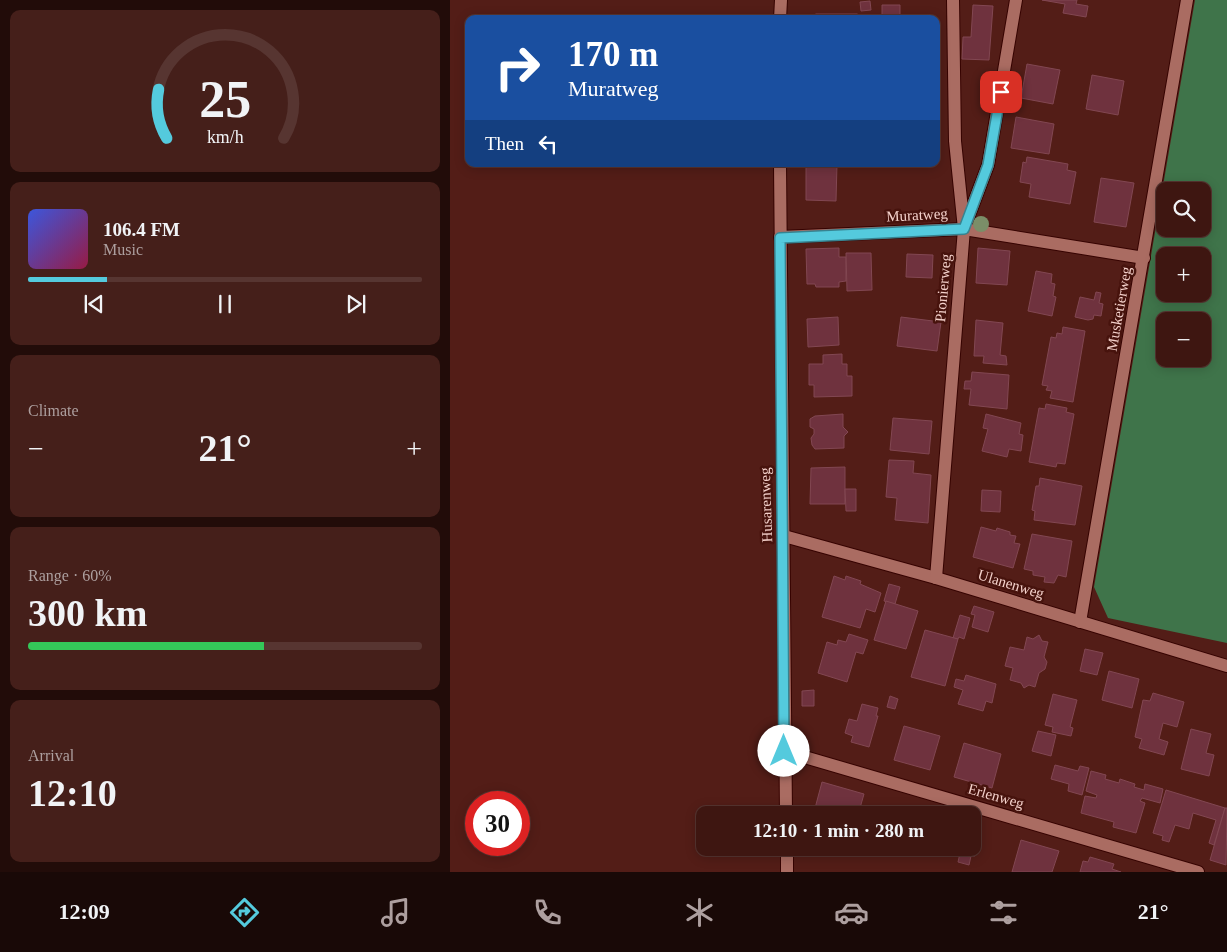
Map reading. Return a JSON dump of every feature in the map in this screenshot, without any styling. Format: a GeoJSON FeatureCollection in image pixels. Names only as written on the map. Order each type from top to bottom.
{"type":"FeatureCollection","features":[{"type":"Feature","properties":{"kind":"street"},"geometry":{"type":"LineString","coordinates":[[780,0],[780,15]]}},
{"type":"Feature","properties":{"kind":"street","name":"Pionierweg"},"geometry":{"type":"LineString","coordinates":[[936,578],[964,229],[955,141],[953,0]]}},
{"type":"Feature","properties":{"kind":"street"},"geometry":{"type":"LineString","coordinates":[[964,229],[988,165],[1016,0]]}},
{"type":"Feature","properties":{"kind":"street","name":"Musketierweg"},"geometry":{"type":"LineString","coordinates":[[1080,622],[1187,0]]}},
{"type":"Feature","properties":{"kind":"street","name":"Husarenweg"},"geometry":{"type":"LineString","coordinates":[[780,167],[786,806]]}},
{"type":"Feature","properties":{"kind":"street","name":"Muratweg"},"geometry":{"type":"LineString","coordinates":[[780,238],[964,229],[1144,258]]}},
{"type":"Feature","properties":{"kind":"street","name":"Ulanenweg"},"geometry":{"type":"LineString","coordinates":[[784,536],[936,578],[1227,666]]}},
{"type":"Feature","properties":{"kind":"street","name":"Erlenweg"},"geometry":{"type":"LineString","coordinates":[[784,751],[1198,872]]}},
{"type":"Feature","properties":{"kind":"street"},"geometry":{"type":"LineString","coordinates":[[786,856],[787,872]]}},
{"type":"Feature","properties":{"kind":"green space"},"geometry":{"type":"Polygon","coordinates":[[[1195,0],[1227,0],[1227,643],[1108,618],[1094,587],[1156,227],[1156,237],[1211,237],[1211,182],[1164,182],[1195,0]]]}},
{"type":"Feature","properties":{"kind":"building"},"geometry":{"type":"Polygon","coordinates":[[[1042,0],[1077,0],[1076,4],[1088,6],[1086,17],[1063,13],[1065,4],[1042,0]]]}},
{"type":"Feature","properties":{"kind":"building"},"geometry":{"type":"Polygon","coordinates":[[[870,1],[871,10],[861,11],[860,2],[870,1]]]}},
{"type":"Feature","properties":{"kind":"building"},"geometry":{"type":"Polygon","coordinates":[[[882,5],[900,5],[900,15],[882,15],[882,5]]]}},
{"type":"Feature","properties":{"kind":"building"},"geometry":{"type":"Polygon","coordinates":[[[973,5],[993,6],[989,60],[962,59],[963,37],[971,37],[973,5]]]}},
{"type":"Feature","properties":{"kind":"building"},"geometry":{"type":"Polygon","coordinates":[[[816,14],[857,14],[857,15],[816,14]]]}},
{"type":"Feature","properties":{"kind":"building"},"geometry":{"type":"Polygon","coordinates":[[[1027,64],[1060,70],[1053,104],[1021,98],[1027,64]]]}},
{"type":"Feature","properties":{"kind":"building"},"geometry":{"type":"Polygon","coordinates":[[[1092,75],[1124,81],[1118,115],[1086,109],[1092,75]]]}},
{"type":"Feature","properties":{"kind":"building"},"geometry":{"type":"Polygon","coordinates":[[[1016,117],[1054,124],[1049,154],[1011,148],[1016,117]]]}},
{"type":"Feature","properties":{"kind":"building"},"geometry":{"type":"Polygon","coordinates":[[[1027,157],[1068,164],[1067,170],[1076,172],[1070,204],[1029,197],[1031,184],[1020,182],[1023,162],[1026,163],[1027,157]]]}},
{"type":"Feature","properties":{"kind":"building"},"geometry":{"type":"Polygon","coordinates":[[[806,167],[837,167],[836,201],[806,200],[806,167]]]}},
{"type":"Feature","properties":{"kind":"building"},"geometry":{"type":"Polygon","coordinates":[[[1101,178],[1134,183],[1126,227],[1094,222],[1101,178]]]}},
{"type":"Feature","properties":{"kind":"building"},"geometry":{"type":"Polygon","coordinates":[[[839,248],[839,257],[846,257],[846,281],[839,282],[839,287],[816,287],[815,284],[807,284],[806,249],[839,248]]]}},
{"type":"Feature","properties":{"kind":"building"},"geometry":{"type":"Polygon","coordinates":[[[978,248],[1010,251],[1007,285],[976,283],[978,248]]]}},
{"type":"Feature","properties":{"kind":"building"},"geometry":{"type":"Polygon","coordinates":[[[846,253],[871,253],[872,290],[847,291],[846,253]]]}},
{"type":"Feature","properties":{"kind":"building"},"geometry":{"type":"Polygon","coordinates":[[[907,254],[933,255],[932,278],[906,277],[907,254]]]}},
{"type":"Feature","properties":{"kind":"building"},"geometry":{"type":"Polygon","coordinates":[[[1036,271],[1052,274],[1051,283],[1055,284],[1053,296],[1056,297],[1052,316],[1028,311],[1036,271]]]}},
{"type":"Feature","properties":{"kind":"building"},"geometry":{"type":"Polygon","coordinates":[[[1096,292],[1101,293],[1099,303],[1103,304],[1101,316],[1094,315],[1093,319],[1088,320],[1075,317],[1080,297],[1094,300],[1096,292]]]}},
{"type":"Feature","properties":{"kind":"building"},"geometry":{"type":"Polygon","coordinates":[[[838,317],[839,345],[808,347],[807,319],[838,317]]]}},
{"type":"Feature","properties":{"kind":"building"},"geometry":{"type":"Polygon","coordinates":[[[901,317],[941,322],[937,351],[897,346],[901,317]]]}},
{"type":"Feature","properties":{"kind":"building"},"geometry":{"type":"Polygon","coordinates":[[[976,320],[1003,323],[1000,355],[1006,356],[1007,365],[983,363],[984,356],[974,356],[976,320]]]}},
{"type":"Feature","properties":{"kind":"building"},"geometry":{"type":"Polygon","coordinates":[[[1063,327],[1085,331],[1073,402],[1050,398],[1052,391],[1046,390],[1048,386],[1042,385],[1051,337],[1056,338],[1057,333],[1062,334],[1063,327]]]}},
{"type":"Feature","properties":{"kind":"building"},"geometry":{"type":"Polygon","coordinates":[[[842,354],[842,364],[847,364],[847,376],[852,376],[852,396],[814,397],[814,385],[809,385],[809,364],[823,364],[823,355],[842,354]]]}},
{"type":"Feature","properties":{"kind":"building"},"geometry":{"type":"Polygon","coordinates":[[[972,372],[1009,375],[1007,409],[969,405],[971,389],[964,389],[965,381],[971,381],[972,372]]]}},
{"type":"Feature","properties":{"kind":"building"},"geometry":{"type":"Polygon","coordinates":[[[1046,404],[1067,408],[1066,412],[1074,414],[1065,464],[1057,463],[1056,467],[1029,462],[1039,408],[1045,409],[1046,404]]]}},
{"type":"Feature","properties":{"kind":"building"},"geometry":{"type":"Polygon","coordinates":[[[843,414],[843,427],[848,432],[844,436],[844,448],[815,449],[811,438],[814,434],[814,429],[810,427],[810,419],[815,416],[843,414]]]}},
{"type":"Feature","properties":{"kind":"building"},"geometry":{"type":"Polygon","coordinates":[[[986,414],[1021,423],[1019,434],[1023,435],[1021,451],[1009,449],[1007,457],[982,451],[988,429],[983,428],[986,414]]]}},
{"type":"Feature","properties":{"kind":"building"},"geometry":{"type":"Polygon","coordinates":[[[893,418],[932,421],[929,454],[890,450],[893,418]]]}},
{"type":"Feature","properties":{"kind":"building"},"geometry":{"type":"Polygon","coordinates":[[[889,460],[914,461],[913,473],[931,475],[928,523],[895,520],[897,498],[886,497],[889,460]]]}},
{"type":"Feature","properties":{"kind":"building"},"geometry":{"type":"Polygon","coordinates":[[[845,467],[845,504],[810,504],[811,468],[845,467]]]}},
{"type":"Feature","properties":{"kind":"building"},"geometry":{"type":"Polygon","coordinates":[[[1040,478],[1082,486],[1075,525],[1034,520],[1035,511],[1032,510],[1036,486],[1039,486],[1040,478]]]}},
{"type":"Feature","properties":{"kind":"building"},"geometry":{"type":"Polygon","coordinates":[[[845,489],[856,489],[856,511],[846,511],[845,489]]]}},
{"type":"Feature","properties":{"kind":"building"},"geometry":{"type":"Polygon","coordinates":[[[982,490],[1001,491],[1000,512],[981,511],[982,490]]]}},
{"type":"Feature","properties":{"kind":"building"},"geometry":{"type":"Polygon","coordinates":[[[981,527],[996,531],[997,528],[1016,536],[1014,543],[1020,544],[1013,568],[973,557],[981,527]]]}},
{"type":"Feature","properties":{"kind":"building"},"geometry":{"type":"Polygon","coordinates":[[[1032,534],[1072,541],[1066,577],[1058,575],[1054,583],[1044,582],[1045,577],[1033,575],[1033,571],[1024,569],[1032,534]]]}},
{"type":"Feature","properties":{"kind":"building"},"geometry":{"type":"Polygon","coordinates":[[[834,576],[845,580],[846,576],[861,581],[860,584],[881,593],[875,612],[866,609],[860,628],[822,617],[834,576]]]}},
{"type":"Feature","properties":{"kind":"building"},"geometry":{"type":"Polygon","coordinates":[[[889,584],[900,587],[895,604],[884,601],[889,584]]]}},
{"type":"Feature","properties":{"kind":"building"},"geometry":{"type":"Polygon","coordinates":[[[886,601],[918,611],[906,649],[874,640],[886,601]]]}},
{"type":"Feature","properties":{"kind":"building"},"geometry":{"type":"Polygon","coordinates":[[[974,606],[994,612],[988,632],[972,627],[975,615],[971,614],[974,606]]]}},
{"type":"Feature","properties":{"kind":"building"},"geometry":{"type":"Polygon","coordinates":[[[960,615],[970,618],[964,639],[959,637],[958,639],[953,638],[960,615]]]}},
{"type":"Feature","properties":{"kind":"building"},"geometry":{"type":"Polygon","coordinates":[[[925,630],[958,639],[945,686],[911,677],[925,630]]]}},
{"type":"Feature","properties":{"kind":"building"},"geometry":{"type":"Polygon","coordinates":[[[849,634],[868,640],[863,654],[856,652],[847,682],[818,673],[827,642],[837,645],[838,640],[846,642],[849,634]]]}},
{"type":"Feature","properties":{"kind":"building"},"geometry":{"type":"Polygon","coordinates":[[[1039,635],[1042,641],[1048,642],[1044,657],[1047,662],[1045,669],[1039,673],[1035,687],[1029,685],[1024,688],[1021,683],[1010,680],[1013,668],[1005,666],[1010,647],[1024,650],[1027,637],[1033,639],[1039,635]]]}},
{"type":"Feature","properties":{"kind":"building"},"geometry":{"type":"Polygon","coordinates":[[[1085,649],[1103,653],[1097,675],[1080,671],[1085,649]]]}},
{"type":"Feature","properties":{"kind":"building"},"geometry":{"type":"Polygon","coordinates":[[[1109,671],[1139,679],[1132,708],[1102,700],[1109,671]]]}},
{"type":"Feature","properties":{"kind":"building"},"geometry":{"type":"Polygon","coordinates":[[[966,675],[996,684],[992,703],[986,701],[983,711],[958,704],[963,690],[954,687],[956,679],[964,681],[966,675]]]}},
{"type":"Feature","properties":{"kind":"building"},"geometry":{"type":"Polygon","coordinates":[[[814,690],[814,706],[802,706],[802,691],[814,690]]]}},
{"type":"Feature","properties":{"kind":"building"},"geometry":{"type":"Polygon","coordinates":[[[1153,693],[1184,702],[1177,727],[1163,723],[1159,739],[1168,742],[1164,755],[1139,748],[1142,739],[1135,737],[1143,700],[1150,701],[1153,693]]]}},
{"type":"Feature","properties":{"kind":"building"},"geometry":{"type":"Polygon","coordinates":[[[1053,694],[1077,700],[1070,727],[1073,728],[1071,736],[1052,732],[1053,727],[1045,725],[1053,694]]]}},
{"type":"Feature","properties":{"kind":"building"},"geometry":{"type":"Polygon","coordinates":[[[890,696],[898,699],[895,709],[887,707],[890,696]]]}},
{"type":"Feature","properties":{"kind":"building"},"geometry":{"type":"Polygon","coordinates":[[[862,704],[878,708],[876,716],[878,716],[869,747],[851,742],[853,736],[845,733],[849,719],[857,721],[862,704]]]}},
{"type":"Feature","properties":{"kind":"building"},"geometry":{"type":"Polygon","coordinates":[[[904,726],[940,736],[930,770],[894,760],[904,726]]]}},
{"type":"Feature","properties":{"kind":"building"},"geometry":{"type":"Polygon","coordinates":[[[1191,729],[1211,734],[1206,753],[1214,755],[1209,776],[1181,769],[1191,729]]]}},
{"type":"Feature","properties":{"kind":"building"},"geometry":{"type":"Polygon","coordinates":[[[1038,731],[1056,735],[1051,756],[1032,751],[1038,731]]]}},
{"type":"Feature","properties":{"kind":"building"},"geometry":{"type":"Polygon","coordinates":[[[964,743],[1001,754],[992,788],[954,777],[964,743]]]}},
{"type":"Feature","properties":{"kind":"building"},"geometry":{"type":"Polygon","coordinates":[[[1055,765],[1078,771],[1080,766],[1089,768],[1082,795],[1068,791],[1069,784],[1051,779],[1055,765]]]}},
{"type":"Feature","properties":{"kind":"building"},"geometry":{"type":"Polygon","coordinates":[[[1091,771],[1106,775],[1105,779],[1119,783],[1120,779],[1135,784],[1134,787],[1144,790],[1145,784],[1163,789],[1160,803],[1142,798],[1140,801],[1145,803],[1136,833],[1113,827],[1114,822],[1081,813],[1085,796],[1096,798],[1097,795],[1086,791],[1091,771]]]}},
{"type":"Feature","properties":{"kind":"building"},"geometry":{"type":"Polygon","coordinates":[[[822,782],[864,794],[861,806],[816,806],[822,782]]]}},
{"type":"Feature","properties":{"kind":"building"},"geometry":{"type":"Polygon","coordinates":[[[1166,790],[1225,808],[1214,845],[1209,843],[1216,820],[1193,813],[1189,829],[1175,825],[1169,842],[1162,840],[1163,836],[1153,833],[1166,790]]]}},
{"type":"Feature","properties":{"kind":"building"},"geometry":{"type":"Polygon","coordinates":[[[1225,808],[1227,808],[1226,865],[1210,860],[1225,808]]]}},
{"type":"Feature","properties":{"kind":"building"},"geometry":{"type":"Polygon","coordinates":[[[1021,840],[1059,851],[1052,872],[1012,872],[1021,840]]]}},
{"type":"Feature","properties":{"kind":"building"},"geometry":{"type":"Polygon","coordinates":[[[959,856],[971,856],[969,865],[958,862],[959,856]]]}},
{"type":"Feature","properties":{"kind":"building"},"geometry":{"type":"Polygon","coordinates":[[[1090,857],[1114,864],[1112,869],[1121,872],[1080,872],[1083,861],[1088,862],[1090,857]]]}},
{"type":"Feature","properties":{"kind":"route"},"geometry":{"type":"LineString","coordinates":[[784,751],[784,536],[780,238],[964,229],[988,165],[1001,92]]}}]}
